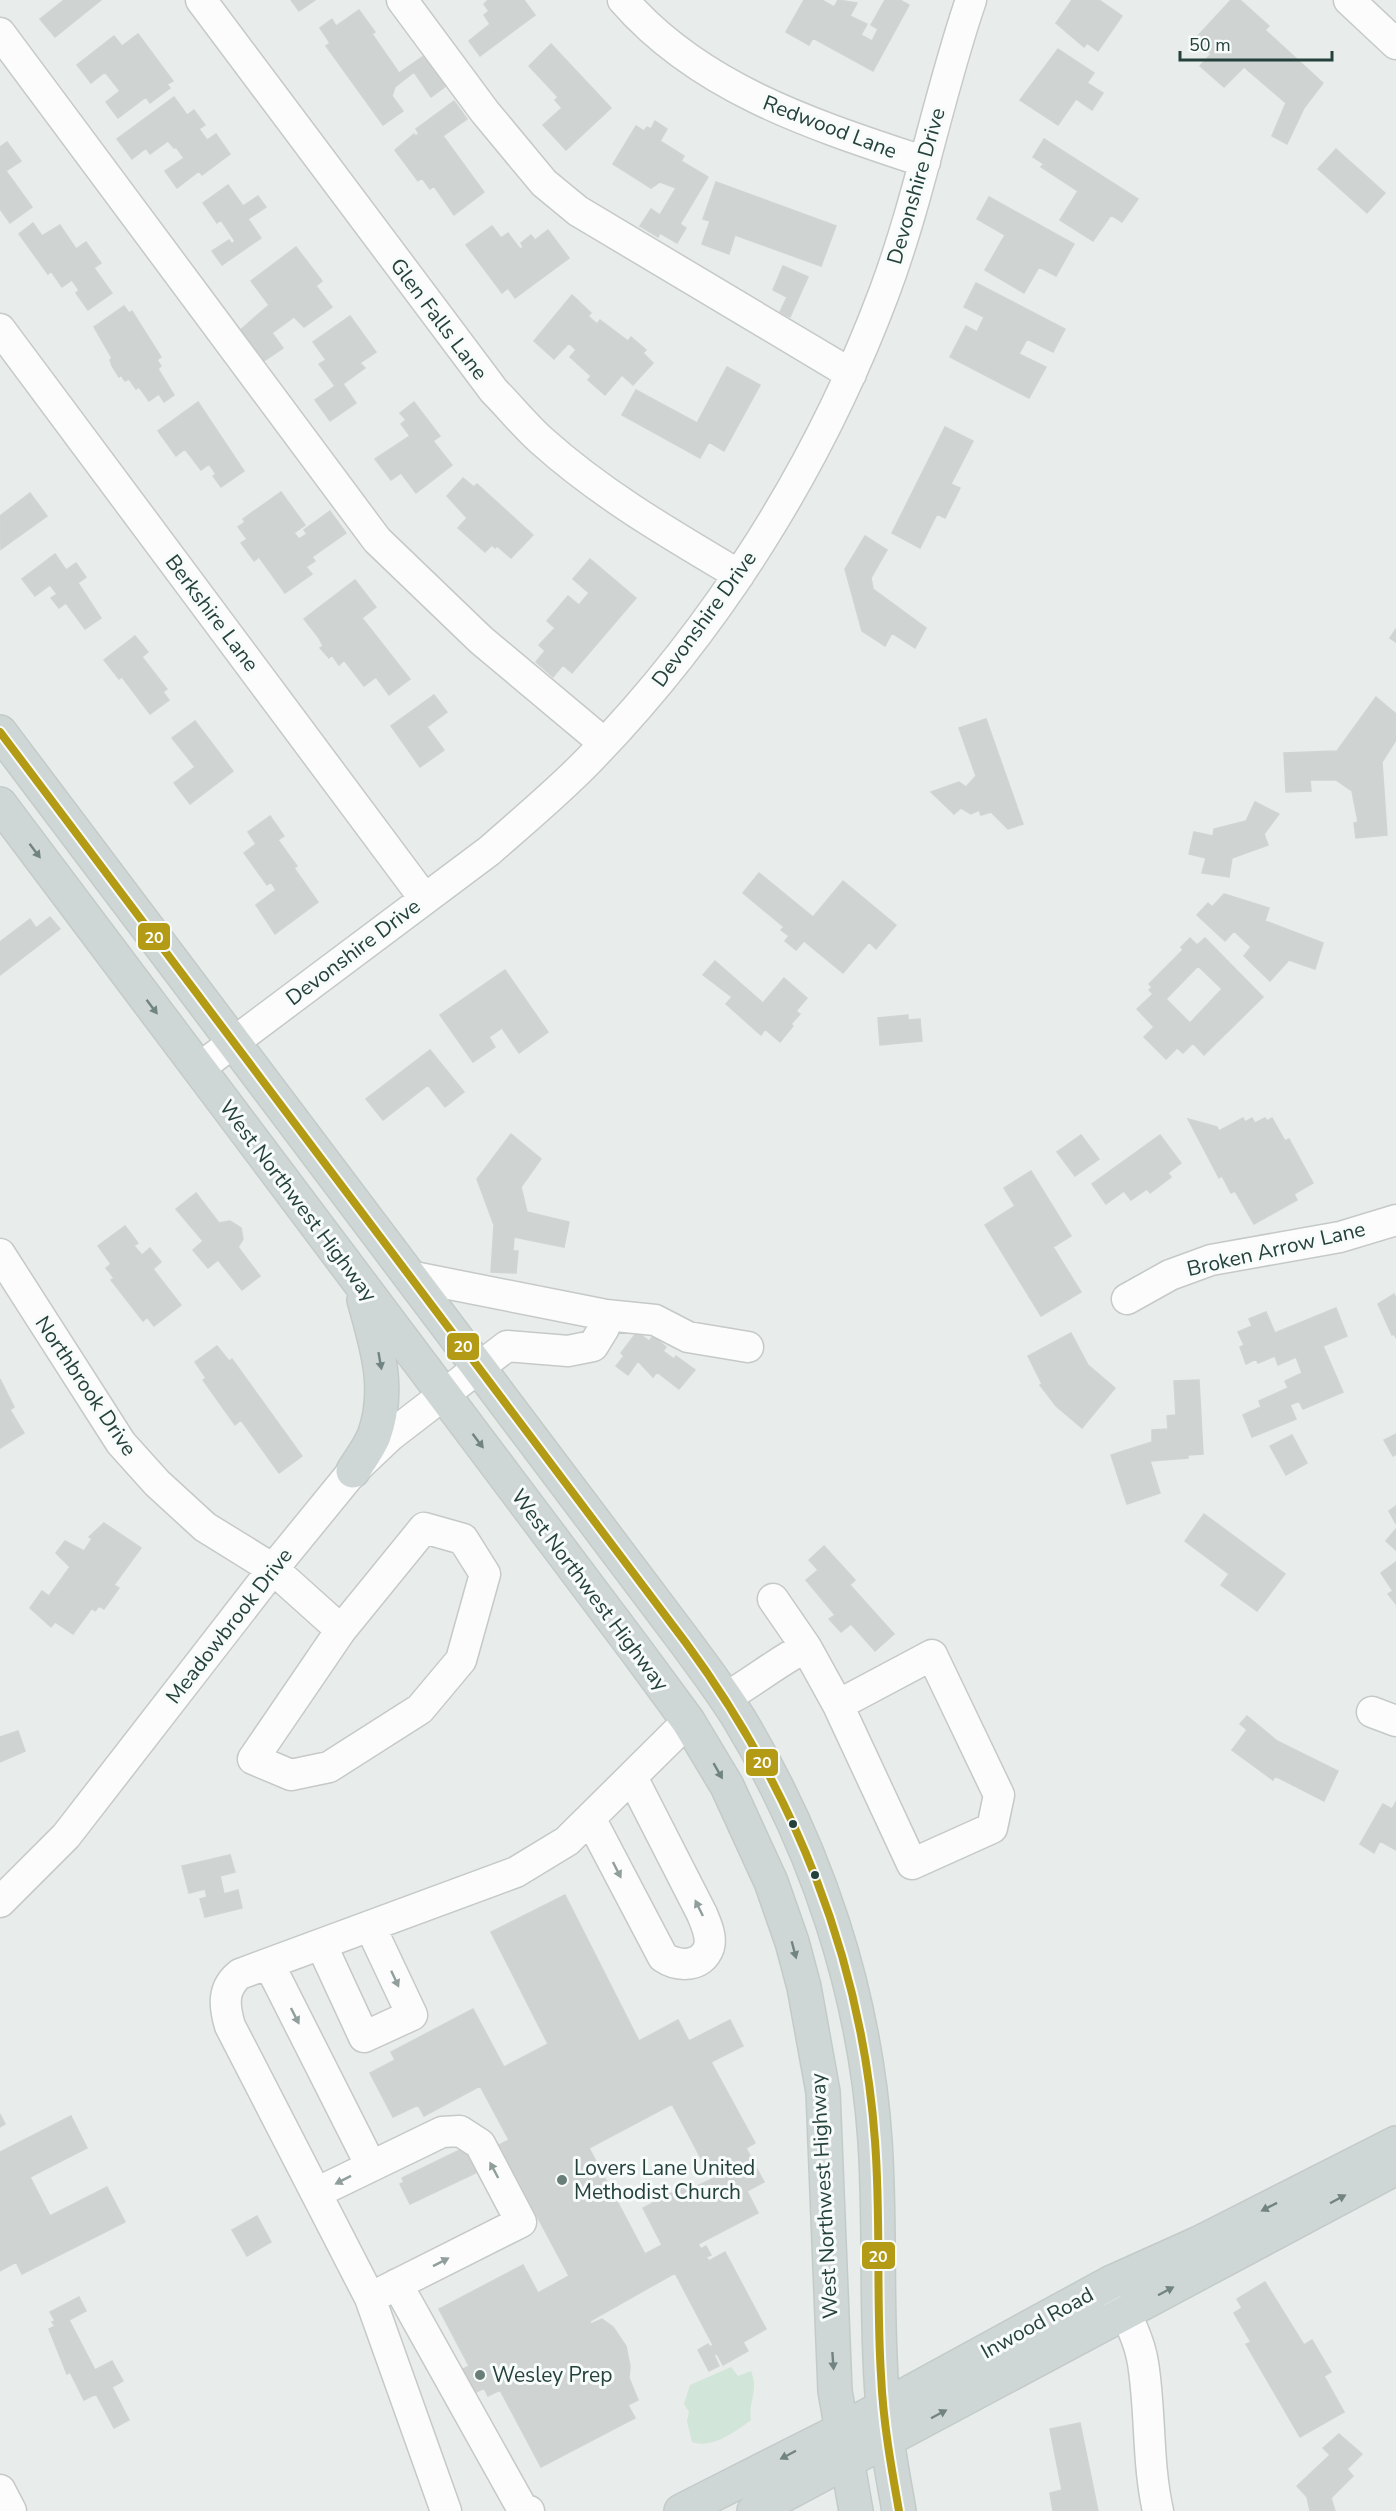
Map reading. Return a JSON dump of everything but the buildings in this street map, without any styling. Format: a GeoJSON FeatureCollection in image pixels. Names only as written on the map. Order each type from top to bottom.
{"type":"FeatureCollection","features":[{"type":"Feature","properties":{"kind":"main road","name":"West Northwest Highway"},"geometry":{"type":"LineString","coordinates":[[0,732],[725,1698],[759,1754],[809,1860],[840,1941],[856,2009],[868,2079],[875,2142],[883,2407],[899,2511]]}},
{"type":"Feature","properties":{"kind":"main road","name":"West Northwest Highway"},"geometry":{"type":"LineString","coordinates":[[0,804],[688,1721],[727,1786],[771,1882],[792,1942],[804,1988],[823,2092],[831,2329],[840,2430],[855,2511]]}},
{"type":"Feature","properties":{"kind":"main road"},"geometry":{"type":"LineString","coordinates":[[353,1471],[374,1436],[383,1382],[380,1357],[360,1284]]}},
{"type":"Feature","properties":{"kind":"main road"},"geometry":{"type":"LineString","coordinates":[[688,1721],[725,1698]]}},
{"type":"Feature","properties":{"kind":"main road","name":"Inwood Road"},"geometry":{"type":"LineString","coordinates":[[681,2511],[840,2430],[1110,2283],[1199,2243],[1396,2143]]}},
{"type":"Feature","properties":{"kind":"main road","name":"Inwood Road"},"geometry":{"type":"LineString","coordinates":[[754,2511],[1396,2168]]}},
{"type":"Feature","properties":{"kind":"street","name":"Glen Falls Lane"},"geometry":{"type":"LineString","coordinates":[[201,0],[494,391],[540,440],[592,482],[655,525],[739,574]]}},
{"type":"Feature","properties":{"kind":"street"},"geometry":{"type":"LineString","coordinates":[[402,0],[485,112],[544,183],[578,211],[852,374]]}},
{"type":"Feature","properties":{"kind":"street","name":"Redwood Lane"},"geometry":{"type":"LineString","coordinates":[[623,0],[660,36],[692,60],[744,93],[808,123],[925,162]]}},
{"type":"Feature","properties":{"kind":"street","name":"Devonshire Drive"},"geometry":{"type":"LineString","coordinates":[[198,1069],[489,851],[604,743],[700,630],[739,574],[818,443],[852,374],[901,245],[952,56],[971,0]]}},
{"type":"Feature","properties":{"kind":"street"},"geometry":{"type":"LineString","coordinates":[[1349,0],[1396,44]]}},
{"type":"Feature","properties":{"kind":"street"},"geometry":{"type":"LineString","coordinates":[[0,33],[377,540],[481,640],[604,743]]}},
{"type":"Feature","properties":{"kind":"street","name":"Berkshire Lane"},"geometry":{"type":"LineString","coordinates":[[0,328],[424,898]]}},
{"type":"Feature","properties":{"kind":"street","name":"Broken Arrow Lane"},"geometry":{"type":"LineString","coordinates":[[1127,1299],[1170,1275],[1211,1260],[1340,1237],[1396,1220]]}},
{"type":"Feature","properties":{"kind":"street","name":"Northbrook Drive"},"geometry":{"type":"LineString","coordinates":[[0,1254],[121,1443],[157,1483],[206,1527],[273,1569],[341,1630]]}},
{"type":"Feature","properties":{"kind":"street"},"geometry":{"type":"LineString","coordinates":[[409,1276],[606,1315],[655,1320],[688,1337],[748,1347]]}},
{"type":"Feature","properties":{"kind":"street","name":"Meadowbrook Drive"},"geometry":{"type":"LineString","coordinates":[[0,1902],[66,1836],[273,1569],[353,1471],[390,1436],[507,1346],[568,1351],[593,1346],[604,1328],[606,1315]]}},
{"type":"Feature","properties":{"kind":"street"},"geometry":{"type":"LineString","coordinates":[[424,1528],[463,1539],[485,1574],[461,1660],[420,1709],[329,1767],[291,1774],[253,1760],[309,1676],[341,1630],[424,1528]]}},
{"type":"Feature","properties":{"kind":"street"},"geometry":{"type":"LineString","coordinates":[[773,1599],[806,1647],[838,1705],[912,1864],[992,1828],[999,1795],[932,1655],[838,1705]]}},
{"type":"Feature","properties":{"kind":"street"},"geometry":{"type":"LineString","coordinates":[[725,1698],[762,1677],[778,1661],[806,1647]]}},
{"type":"Feature","properties":{"kind":"street"},"geometry":{"type":"LineString","coordinates":[[446,2511],[370,2298],[230,2026],[225,2008],[227,1988],[231,1981],[240,1974],[516,1872],[567,1841],[688,1721]]}},
{"type":"Feature","properties":{"kind":"street"},"geometry":{"type":"LineString","coordinates":[[590,1818],[663,1957],[675,1965],[688,1964],[702,1958],[709,1947],[709,1931],[632,1777]]}},
{"type":"Feature","properties":{"kind":"street"},"geometry":{"type":"LineString","coordinates":[[321,1944],[364,2037],[412,2015],[370,1926]]}},
{"type":"Feature","properties":{"kind":"street"},"geometry":{"type":"LineString","coordinates":[[269,1964],[371,2166]]}},
{"type":"Feature","properties":{"kind":"street"},"geometry":{"type":"LineString","coordinates":[[316,2193],[442,2132],[460,2131],[480,2144],[521,2222],[370,2298]]}},
{"type":"Feature","properties":{"kind":"street"},"geometry":{"type":"LineString","coordinates":[[1110,2283],[1125,2313],[1143,2364],[1150,2477],[1158,2511]]}},
{"type":"Feature","properties":{"kind":"street"},"geometry":{"type":"LineString","coordinates":[[397,2284],[522,2508],[529,2511]]}},
{"type":"Feature","properties":{"kind":"street"},"geometry":{"type":"LineString","coordinates":[[0,2490],[11,2511]]}},
{"type":"Feature","properties":{"kind":"green space"},"geometry":{"type":"Polygon","coordinates":[[[731,2367],[738,2376],[751,2371],[754,2391],[751,2420],[715,2441],[700,2444],[692,2442],[687,2421],[689,2412],[684,2404],[690,2385],[731,2367]]]}},
{"type":"Feature","properties":{"kind":"transit line","name":"20"},"geometry":{"type":"LineString","coordinates":[[0,732],[686,1643],[725,1699],[790,1817],[816,1879],[838,1942],[855,2007],[868,2073],[877,2170],[882,2392],[899,2511]]}},
{"type":"Feature","properties":{"kind":"place","name":"Lovers Lane United Methodist Church"},"geometry":{"type":"Point","coordinates":[562,2180]}},
{"type":"Feature","properties":{"kind":"place","name":"Wesley Prep"},"geometry":{"type":"Point","coordinates":[480,2375]}}]}
